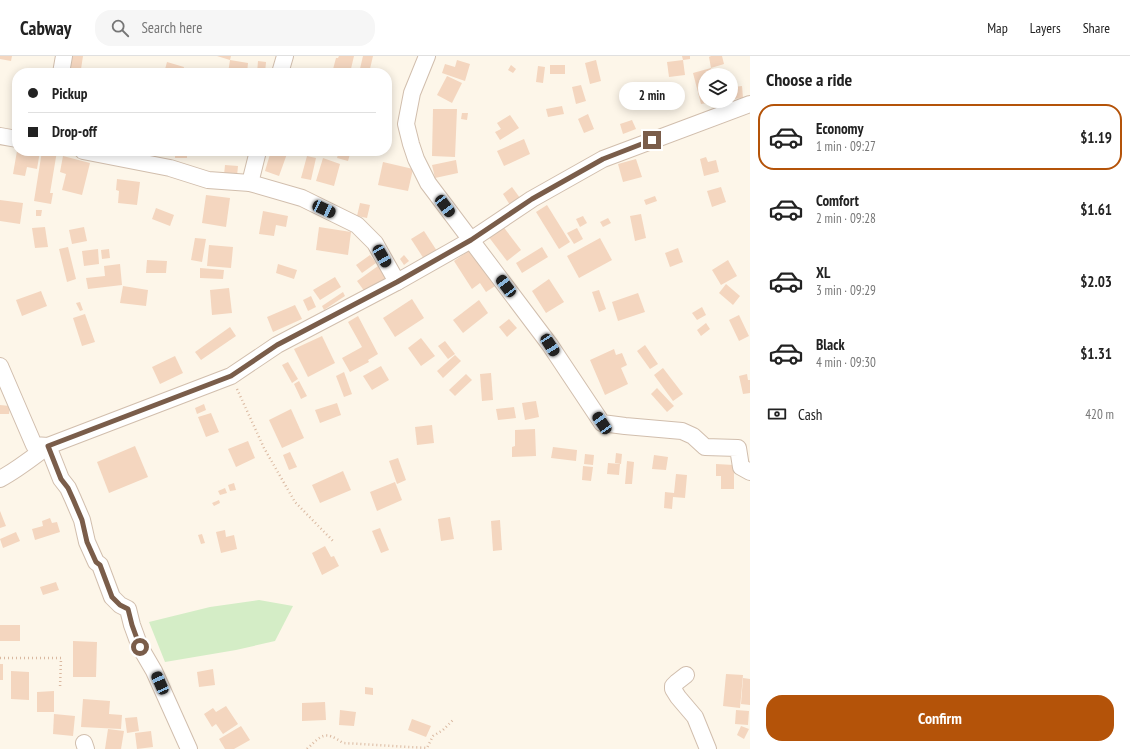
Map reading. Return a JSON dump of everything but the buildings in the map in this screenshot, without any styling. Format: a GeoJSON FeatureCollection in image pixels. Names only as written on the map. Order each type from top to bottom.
{"type":"FeatureCollection","features":[{"type":"Feature","properties":{"kind":"street"},"geometry":{"type":"LineString","coordinates":[[62,68],[64,56]]}},
{"type":"Feature","properties":{"kind":"street"},"geometry":{"type":"LineString","coordinates":[[281,68],[285,56]]}},
{"type":"Feature","properties":{"kind":"street"},"geometry":{"type":"LineString","coordinates":[[427,56],[412,93],[406,124],[416,159],[428,183],[550,345],[602,423],[682,431],[693,436],[704,447],[738,448],[741,468],[750,472]]}},
{"type":"Feature","properties":{"kind":"street"},"geometry":{"type":"LineString","coordinates":[[0,479],[25,464],[48,446],[231,376],[277,345],[397,282],[471,240],[532,199],[603,159],[750,104]]}},
{"type":"Feature","properties":{"kind":"street"},"geometry":{"type":"LineString","coordinates":[[0,136],[12,138]]}},
{"type":"Feature","properties":{"kind":"street"},"geometry":{"type":"LineString","coordinates":[[109,156],[170,168],[208,180],[250,183],[302,198],[357,225],[375,243],[397,282]]}},
{"type":"Feature","properties":{"kind":"street"},"geometry":{"type":"LineString","coordinates":[[250,183],[257,156]]}},
{"type":"Feature","properties":{"kind":"street"},"geometry":{"type":"LineString","coordinates":[[0,366],[34,445],[48,446]]}},
{"type":"Feature","properties":{"kind":"street"},"geometry":{"type":"LineString","coordinates":[[48,446],[61,479],[68,488],[82,520],[87,542],[96,562],[100,565],[112,597],[120,605],[128,609],[140,647],[154,671],[189,749]]}},
{"type":"Feature","properties":{"kind":"street"},"geometry":{"type":"LineString","coordinates":[[686,675],[673,686],[673,689],[695,717],[708,749]]}},
{"type":"Feature","properties":{"kind":"path"},"geometry":{"type":"LineString","coordinates":[[231,376],[264,448],[296,502],[334,542]]}},
{"type":"Feature","properties":{"kind":"path"},"geometry":{"type":"LineString","coordinates":[[0,658],[61,658],[60,688]]}},
{"type":"Feature","properties":{"kind":"path"},"geometry":{"type":"LineString","coordinates":[[307,749],[320,737],[325,735],[334,736],[343,743],[427,748],[433,736],[443,730],[453,720]]}},
{"type":"Feature","properties":{"kind":"green space"},"geometry":{"type":"Polygon","coordinates":[[[259,600],[293,606],[275,641],[236,650],[165,662],[149,622],[210,607],[259,600]]]}},
{"type":"Feature","properties":{"kind":"route"},"geometry":{"type":"LineString","coordinates":[[140,647],[128,609],[120,605],[112,597],[100,565],[96,562],[87,542],[82,520],[68,488],[61,479],[48,446],[231,376],[277,345],[397,282],[471,240],[532,199],[603,159],[652,140]]}}]}
